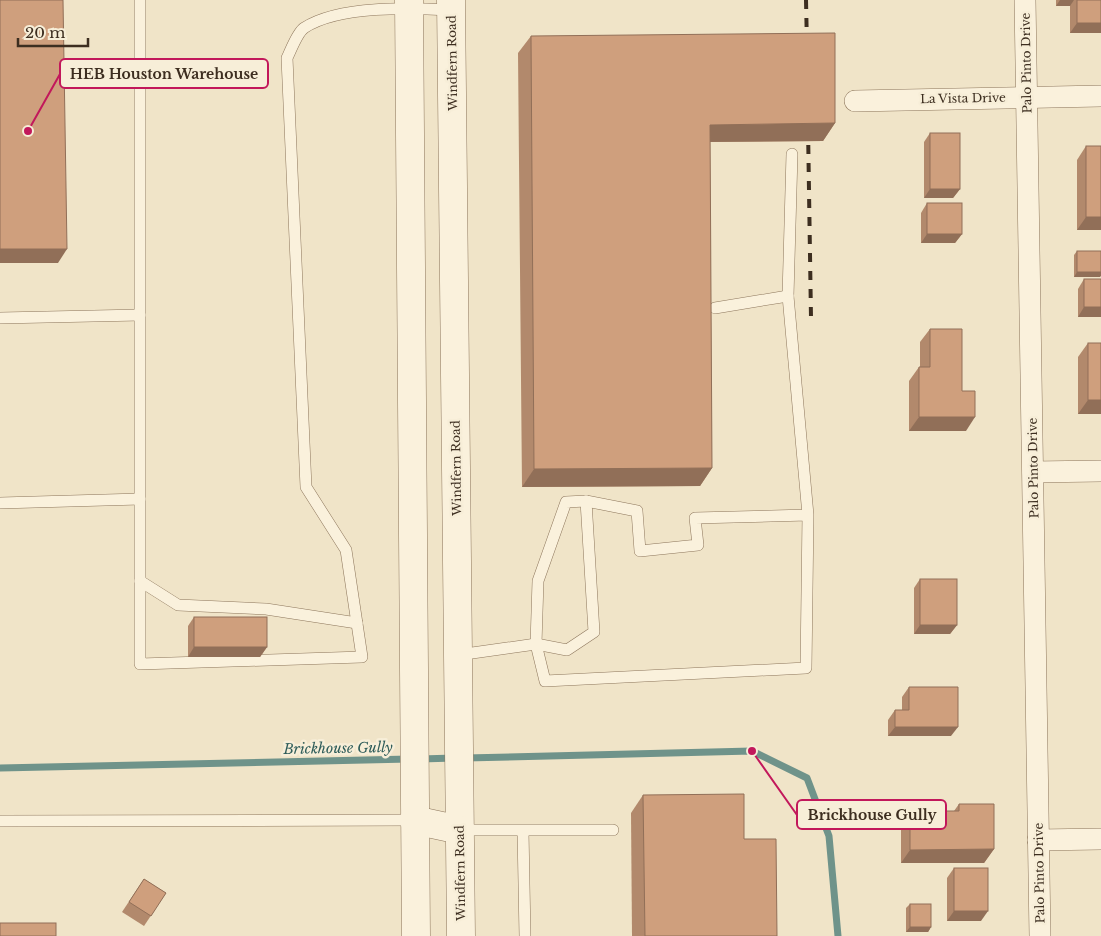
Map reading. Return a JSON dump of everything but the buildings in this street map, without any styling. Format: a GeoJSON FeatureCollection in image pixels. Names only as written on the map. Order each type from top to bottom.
{"type":"FeatureCollection","features":[{"type":"Feature","properties":{"kind":"street","name":"Palo Pinto Drive"},"geometry":{"type":"LineString","coordinates":[[1025,0],[1040,936]]}},
{"type":"Feature","properties":{"kind":"street"},"geometry":{"type":"LineString","coordinates":[[409,4],[416,936]]}},
{"type":"Feature","properties":{"kind":"street","name":"Windfern Road"},"geometry":{"type":"LineString","coordinates":[[452,5],[461,936]]}},
{"type":"Feature","properties":{"kind":"street","name":"La Vista Drive"},"geometry":{"type":"LineString","coordinates":[[855,101],[1101,96]]}},
{"type":"Feature","properties":{"kind":"street"},"geometry":{"type":"LineString","coordinates":[[1033,472],[1101,471]]}},
{"type":"Feature","properties":{"kind":"street"},"geometry":{"type":"LineString","coordinates":[[414,820],[460,830]]}},
{"type":"Feature","properties":{"kind":"street"},"geometry":{"type":"LineString","coordinates":[[1038,840],[1101,839]]}},
{"type":"Feature","properties":{"kind":"lane"},"geometry":{"type":"LineString","coordinates":[[140,0],[140,664],[362,657],[346,550],[306,487],[287,58],[302,29],[336,15],[409,4],[452,5]]}},
{"type":"Feature","properties":{"kind":"lane"},"geometry":{"type":"LineString","coordinates":[[792,154],[788,296],[808,515],[806,668],[545,681],[536,644],[538,581],[566,502],[586,501],[637,511],[640,551],[698,545],[695,518],[808,515]]}},
{"type":"Feature","properties":{"kind":"lane"},"geometry":{"type":"LineString","coordinates":[[715,308],[788,296]]}},
{"type":"Feature","properties":{"kind":"lane"},"geometry":{"type":"LineString","coordinates":[[0,318],[140,315]]}},
{"type":"Feature","properties":{"kind":"lane"},"geometry":{"type":"LineString","coordinates":[[0,503],[140,499]]}},
{"type":"Feature","properties":{"kind":"lane"},"geometry":{"type":"LineString","coordinates":[[458,655],[536,644],[567,650],[594,632],[586,501]]}},
{"type":"Feature","properties":{"kind":"lane"},"geometry":{"type":"LineString","coordinates":[[140,581],[178,605],[266,609],[357,623]]}},
{"type":"Feature","properties":{"kind":"lane"},"geometry":{"type":"LineString","coordinates":[[0,821],[414,820]]}},
{"type":"Feature","properties":{"kind":"lane"},"geometry":{"type":"LineString","coordinates":[[460,830],[613,830]]}},
{"type":"Feature","properties":{"kind":"lane"},"geometry":{"type":"LineString","coordinates":[[523,831],[525,936]]}},
{"type":"Feature","properties":{"kind":"waterway","name":"Brickhouse Gully"},"geometry":{"type":"LineString","coordinates":[[465,758],[752,751],[807,778],[829,836],[838,936]]}},
{"type":"Feature","properties":{"kind":"waterway","name":"Brickhouse Gully"},"geometry":{"type":"LineString","coordinates":[[420,759],[455,758]]}},
{"type":"Feature","properties":{"kind":"waterway","name":"Brickhouse Gully"},"geometry":{"type":"LineString","coordinates":[[0,768],[410,759]]}},
{"type":"Feature","properties":{"kind":"railway"},"geometry":{"type":"LineString","coordinates":[[806,0],[807,47]]}},
{"type":"Feature","properties":{"kind":"railway"},"geometry":{"type":"LineString","coordinates":[[808,127],[811,318]]}},
{"type":"Feature","properties":{"kind":"place","name":"HEB Houston Warehouse"},"geometry":{"type":"Point","coordinates":[28,131]}},
{"type":"Feature","properties":{"kind":"place","name":"Brickhouse Gully"},"geometry":{"type":"Point","coordinates":[752,751]}}]}
